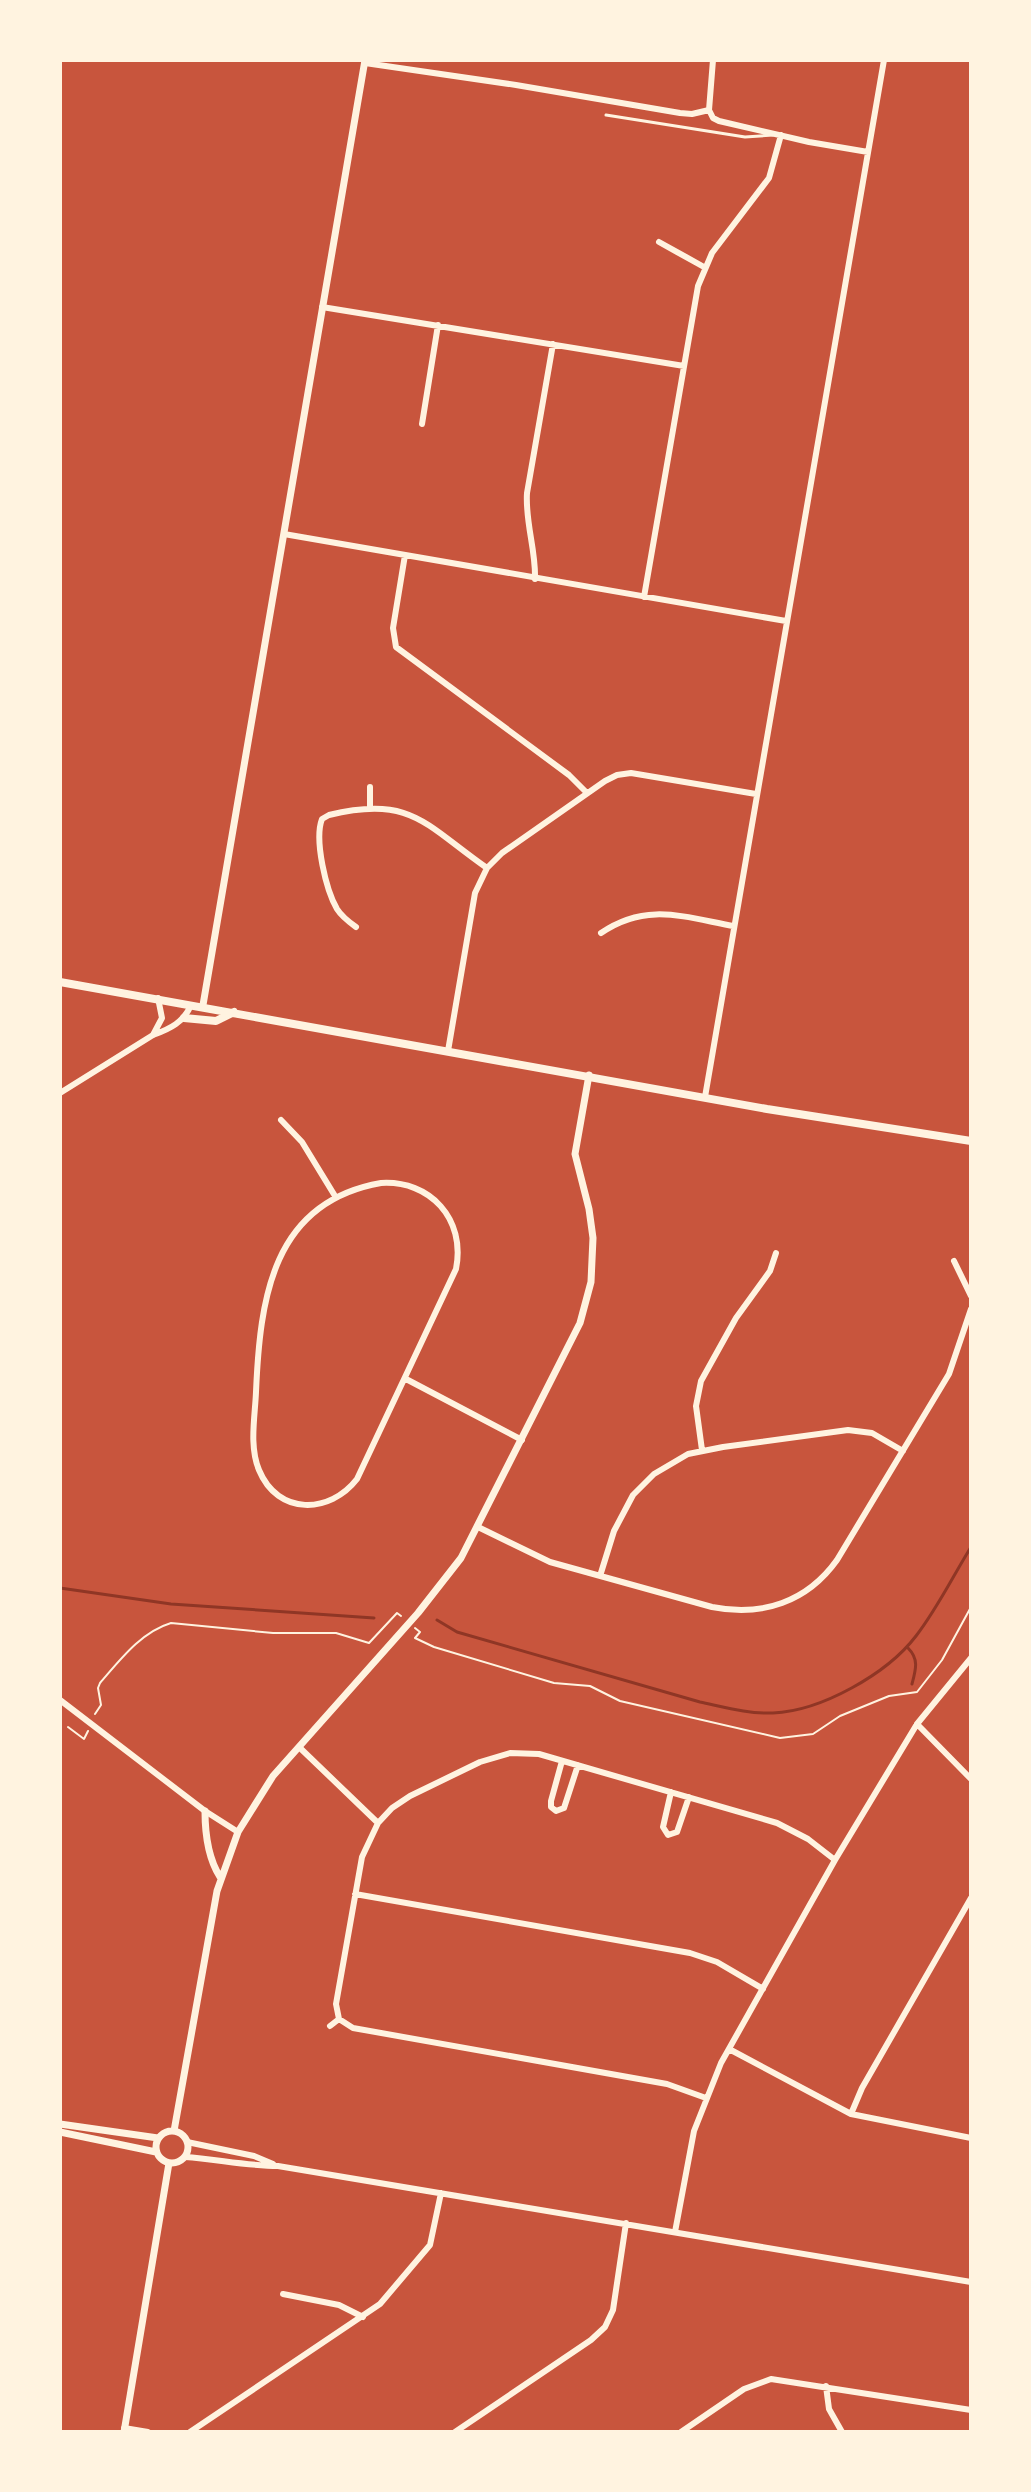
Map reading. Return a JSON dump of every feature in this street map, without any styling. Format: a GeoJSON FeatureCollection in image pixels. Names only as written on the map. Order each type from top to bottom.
{"type":"FeatureCollection","features":[{"type":"Feature","properties":{"kind":"main road"},"geometry":{"type":"LineString","coordinates":[[60,982],[971,1141]]}},
{"type":"Feature","properties":{"kind":"main road"},"geometry":{"type":"LineString","coordinates":[[184,1018],[216,1021],[235,1012]]}},
{"type":"Feature","properties":{"kind":"street"},"geometry":{"type":"LineString","coordinates":[[713,60],[709,110],[713,118],[868,152]]}},
{"type":"Feature","properties":{"kind":"street"},"geometry":{"type":"LineString","coordinates":[[705,1097],[884,60]]}},
{"type":"Feature","properties":{"kind":"street"},"geometry":{"type":"LineString","coordinates":[[203,1005],[365,61],[680,113],[709,110]]}},
{"type":"Feature","properties":{"kind":"street"},"geometry":{"type":"LineString","coordinates":[[644,597],[696,294],[704,267],[769,178],[781,135]]}},
{"type":"Feature","properties":{"kind":"street"},"geometry":{"type":"LineString","coordinates":[[659,242],[704,267]]}},
{"type":"Feature","properties":{"kind":"street"},"geometry":{"type":"LineString","coordinates":[[322,307],[684,366]]}},
{"type":"Feature","properties":{"kind":"street"},"geometry":{"type":"LineString","coordinates":[[422,424],[438,325]]}},
{"type":"Feature","properties":{"kind":"street"},"geometry":{"type":"LineString","coordinates":[[535,579],[535,552],[527,513],[527,493],[553,344]]}},
{"type":"Feature","properties":{"kind":"street"},"geometry":{"type":"LineString","coordinates":[[284,534],[786,621]]}},
{"type":"Feature","properties":{"kind":"street"},"geometry":{"type":"LineString","coordinates":[[405,555],[393,628],[396,647],[569,775],[587,793]]}},
{"type":"Feature","properties":{"kind":"street"},"geometry":{"type":"LineString","coordinates":[[448,1051],[475,893],[487,868],[502,853],[610,777],[631,773],[756,794]]}},
{"type":"Feature","properties":{"kind":"street"},"geometry":{"type":"LineString","coordinates":[[370,787],[370,809]]}},
{"type":"Feature","properties":{"kind":"street"},"geometry":{"type":"LineString","coordinates":[[356,927],[338,912],[325,875],[319,827],[322,819],[329,815],[392,808],[411,814],[487,868]]}},
{"type":"Feature","properties":{"kind":"street"},"geometry":{"type":"LineString","coordinates":[[601,933],[628,918],[647,913],[733,926]]}},
{"type":"Feature","properties":{"kind":"street"},"geometry":{"type":"LineString","coordinates":[[153,1035],[162,1018],[157,997]]}},
{"type":"Feature","properties":{"kind":"street"},"geometry":{"type":"LineString","coordinates":[[60,1093],[153,1035],[167,1030],[184,1018],[192,1003]]}},
{"type":"Feature","properties":{"kind":"street"},"geometry":{"type":"LineString","coordinates":[[174,2131],[220,1877],[238,1832],[263,1789],[437,1591],[461,1558],[575,1337],[589,1297],[593,1238],[575,1154],[589,1075]]}},
{"type":"Feature","properties":{"kind":"street"},"geometry":{"type":"LineString","coordinates":[[281,1120],[302,1142],[335,1196]]}},
{"type":"Feature","properties":{"kind":"street"},"geometry":{"type":"LineString","coordinates":[[402,1183],[432,1196],[446,1212],[455,1230],[458,1250],[456,1269],[406,1379],[363,1468],[344,1494],[325,1503],[308,1505],[282,1498],[268,1485],[258,1467],[254,1447],[259,1339],[266,1295],[275,1267],[292,1236],[310,1214],[335,1196],[365,1185],[402,1183]]}},
{"type":"Feature","properties":{"kind":"street"},"geometry":{"type":"LineString","coordinates":[[702,1450],[696,1406],[701,1381],[736,1318],[766,1279],[776,1253]]}},
{"type":"Feature","properties":{"kind":"street"},"geometry":{"type":"LineString","coordinates":[[954,1261],[971,1296]]}},
{"type":"Feature","properties":{"kind":"street"},"geometry":{"type":"LineString","coordinates":[[478,1527],[550,1562],[728,1610],[759,1610],[783,1603],[806,1592],[828,1573],[949,1374],[971,1309]]}},
{"type":"Feature","properties":{"kind":"street"},"geometry":{"type":"LineString","coordinates":[[406,1379],[522,1440]]}},
{"type":"Feature","properties":{"kind":"street"},"geometry":{"type":"LineString","coordinates":[[600,1576],[614,1531],[633,1495],[665,1466],[702,1450],[848,1430],[872,1433],[903,1451]]}},
{"type":"Feature","properties":{"kind":"street"},"geometry":{"type":"LineString","coordinates":[[675,2232],[690,2150],[706,2098],[729,2049],[835,1860],[917,1724],[971,1658]]}},
{"type":"Feature","properties":{"kind":"street"},"geometry":{"type":"LineString","coordinates":[[60,1700],[205,1811],[238,1832]]}},
{"type":"Feature","properties":{"kind":"street"},"geometry":{"type":"LineString","coordinates":[[917,1724],[971,1779]]}},
{"type":"Feature","properties":{"kind":"street"},"geometry":{"type":"LineString","coordinates":[[299,1747],[378,1823]]}},
{"type":"Feature","properties":{"kind":"street"},"geometry":{"type":"LineString","coordinates":[[706,2098],[667,2084],[353,2028],[339,2019],[336,2004],[355,1894],[365,1847],[378,1823],[392,1808],[410,1796],[491,1757],[539,1754],[777,1823],[808,1839],[835,1860]]}},
{"type":"Feature","properties":{"kind":"street"},"geometry":{"type":"LineString","coordinates":[[562,1761],[551,1801],[551,1807],[556,1811],[563,1810],[566,1805],[578,1765]]}},
{"type":"Feature","properties":{"kind":"street"},"geometry":{"type":"LineString","coordinates":[[671,1792],[663,1827],[668,1835],[677,1832],[689,1797]]}},
{"type":"Feature","properties":{"kind":"street"},"geometry":{"type":"LineString","coordinates":[[205,1811],[205,1830],[213,1865],[220,1877]]}},
{"type":"Feature","properties":{"kind":"street"},"geometry":{"type":"LineString","coordinates":[[355,1894],[690,1953],[717,1962],[763,1989]]}},
{"type":"Feature","properties":{"kind":"street"},"geometry":{"type":"LineString","coordinates":[[851,2114],[862,2088],[971,1898]]}},
{"type":"Feature","properties":{"kind":"street"},"geometry":{"type":"LineString","coordinates":[[330,2026],[339,2019]]}},
{"type":"Feature","properties":{"kind":"street"},"geometry":{"type":"LineString","coordinates":[[729,2049],[851,2114],[971,2138]]}},
{"type":"Feature","properties":{"kind":"street"},"geometry":{"type":"LineString","coordinates":[[60,2124],[158,2138],[174,2131],[187,2142],[254,2156],[278,2166]]}},
{"type":"Feature","properties":{"kind":"street"},"geometry":{"type":"LineString","coordinates":[[60,2132],[156,2152]]}},
{"type":"Feature","properties":{"kind":"street"},"geometry":{"type":"LineString","coordinates":[[158,2138],[156,2152],[161,2160],[169,2163],[178,2163],[185,2157],[187,2142]]}},
{"type":"Feature","properties":{"kind":"street"},"geometry":{"type":"LineString","coordinates":[[185,2157],[278,2166],[971,2282]]}},
{"type":"Feature","properties":{"kind":"street"},"geometry":{"type":"LineString","coordinates":[[148,2432],[124,2430],[169,2163]]}},
{"type":"Feature","properties":{"kind":"street"},"geometry":{"type":"LineString","coordinates":[[190,2432],[363,2317],[388,2296],[427,2250],[435,2231],[441,2193]]}},
{"type":"Feature","properties":{"kind":"street"},"geometry":{"type":"LineString","coordinates":[[455,2432],[591,2340],[605,2327],[613,2310],[626,2223]]}},
{"type":"Feature","properties":{"kind":"street"},"geometry":{"type":"LineString","coordinates":[[283,2294],[339,2305],[363,2317]]}},
{"type":"Feature","properties":{"kind":"street"},"geometry":{"type":"LineString","coordinates":[[681,2432],[758,2382],[778,2379],[971,2410]]}},
{"type":"Feature","properties":{"kind":"street"},"geometry":{"type":"LineString","coordinates":[[826,2386],[829,2409],[842,2432]]}},
{"type":"Feature","properties":{"kind":"lane"},"geometry":{"type":"LineString","coordinates":[[606,115],[745,137],[781,135]]}},
{"type":"Feature","properties":{"kind":"path"},"geometry":{"type":"LineString","coordinates":[[420,1632],[415,1638],[434,1647],[554,1683],[590,1686],[620,1701],[780,1738],[813,1734],[840,1716],[889,1696],[914,1693],[942,1660],[971,1607]]}},
{"type":"Feature","properties":{"kind":"path"},"geometry":{"type":"LineString","coordinates":[[94,1715],[101,1705],[100,1683],[156,1627],[171,1623],[273,1633],[336,1633],[369,1643],[397,1613]]}},
{"type":"Feature","properties":{"kind":"path"},"geometry":{"type":"LineString","coordinates":[[942,1660],[958,1673]]}},
{"type":"Feature","properties":{"kind":"path"},"geometry":{"type":"LineString","coordinates":[[68,1727],[84,1739],[87,1732]]}},
{"type":"Feature","properties":{"kind":"waterway"},"geometry":{"type":"LineString","coordinates":[[437,1620],[457,1632],[700,1702],[755,1712],[792,1711],[832,1698],[888,1664],[916,1636],[931,1615],[971,1547]]}},
{"type":"Feature","properties":{"kind":"waterway"},"geometry":{"type":"LineString","coordinates":[[60,1588],[171,1604],[374,1618]]}},
{"type":"Feature","properties":{"kind":"waterway"},"geometry":{"type":"LineString","coordinates":[[908,1648],[916,1664],[912,1684]]}}]}
